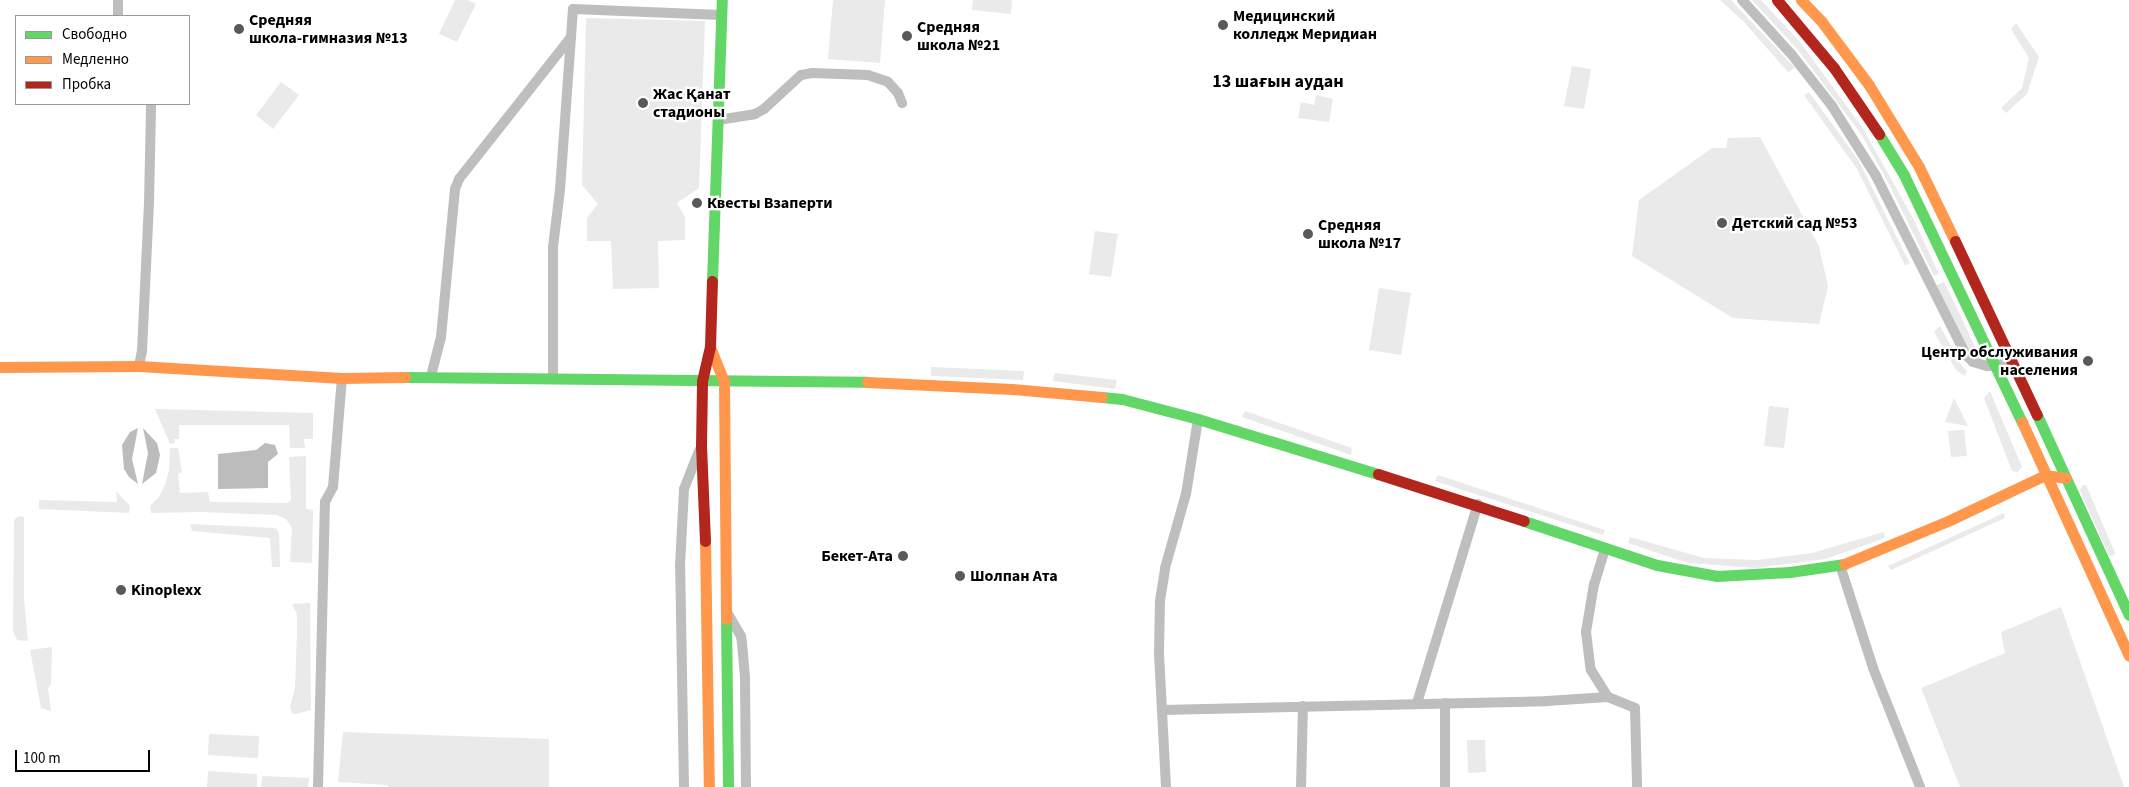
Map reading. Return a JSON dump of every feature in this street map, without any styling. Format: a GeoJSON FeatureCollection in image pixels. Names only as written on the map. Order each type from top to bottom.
{"type":"FeatureCollection","features":[{"type":"Feature","properties":{"kind":"main road"},"geometry":{"type":"LineString","coordinates":[[709,787],[706,573],[701,447],[702,381],[710,347],[722,0]]}},
{"type":"Feature","properties":{"kind":"main road"},"geometry":{"type":"LineString","coordinates":[[1777,0],[1834,68],[1872,123],[1904,175],[1996,366],[2129,656]]}},
{"type":"Feature","properties":{"kind":"main road"},"geometry":{"type":"LineString","coordinates":[[1801,0],[1822,22],[1870,85],[1919,167],[2013,363],[2129,615]]}},
{"type":"Feature","properties":{"kind":"main road"},"geometry":{"type":"LineString","coordinates":[[710,347],[724,382],[728,787]]}},
{"type":"Feature","properties":{"kind":"main road"},"geometry":{"type":"LineString","coordinates":[[0,367],[139,366],[342,378],[431,376],[909,384],[1012,389],[1122,399],[1198,419],[1478,504],[1658,566],[1717,576],[1790,572],[1840,564],[1871,554],[1950,520],[2045,475],[2066,478]]}},
{"type":"Feature","properties":{"kind":"main road"},"geometry":{"type":"LineString","coordinates":[[2122,601],[2129,611]]}},
{"type":"Feature","properties":{"kind":"street"},"geometry":{"type":"LineString","coordinates":[[118,0],[118,15]]}},
{"type":"Feature","properties":{"kind":"street"},"geometry":{"type":"LineString","coordinates":[[1742,0],[1792,55],[1832,106],[1876,176],[1966,355],[1980,364],[1996,366],[2013,363]]}},
{"type":"Feature","properties":{"kind":"street"},"geometry":{"type":"LineString","coordinates":[[553,378],[553,247],[560,190],[573,5],[722,15]]}},
{"type":"Feature","properties":{"kind":"street"},"geometry":{"type":"LineString","coordinates":[[431,376],[441,337],[455,189],[459,179],[571,37]]}},
{"type":"Feature","properties":{"kind":"street"},"geometry":{"type":"LineString","coordinates":[[718,120],[755,114],[764,109],[801,75],[812,73],[868,75],[888,82],[898,93],[902,103]]}},
{"type":"Feature","properties":{"kind":"street"},"geometry":{"type":"LineString","coordinates":[[139,366],[142,350],[149,212],[151,105]]}},
{"type":"Feature","properties":{"kind":"street"},"geometry":{"type":"LineString","coordinates":[[318,787],[325,502],[333,487],[342,378]]}},
{"type":"Feature","properties":{"kind":"street"},"geometry":{"type":"LineString","coordinates":[[1166,787],[1159,652],[1160,601],[1166,568],[1186,494],[1198,419]]}},
{"type":"Feature","properties":{"kind":"street"},"geometry":{"type":"LineString","coordinates":[[684,787],[680,566],[684,489],[701,447]]}},
{"type":"Feature","properties":{"kind":"street"},"geometry":{"type":"LineString","coordinates":[[1417,703],[1478,504]]}},
{"type":"Feature","properties":{"kind":"street"},"geometry":{"type":"LineString","coordinates":[[1605,549],[1594,584],[1586,632],[1591,670],[1608,697]]}},
{"type":"Feature","properties":{"kind":"street"},"geometry":{"type":"LineString","coordinates":[[1840,564],[1873,668],[1920,787]]}},
{"type":"Feature","properties":{"kind":"street"},"geometry":{"type":"LineString","coordinates":[[725,610],[741,636],[742,644],[746,787]]}},
{"type":"Feature","properties":{"kind":"street"},"geometry":{"type":"LineString","coordinates":[[1162,710],[1547,701],[1608,697],[1635,708],[1637,787]]}},
{"type":"Feature","properties":{"kind":"street"},"geometry":{"type":"LineString","coordinates":[[1445,703],[1445,787]]}},
{"type":"Feature","properties":{"kind":"street"},"geometry":{"type":"LineString","coordinates":[[1301,787],[1303,706]]}},
{"type":"Feature","properties":{"kind":"shaded area"},"geometry":{"type":"Polygon","coordinates":[[[455,0],[468,0],[476,4],[457,42],[439,34],[455,0]]]}},
{"type":"Feature","properties":{"kind":"shaded area"},"geometry":{"type":"Polygon","coordinates":[[[833,0],[885,0],[880,63],[828,59],[833,0]]]}},
{"type":"Feature","properties":{"kind":"shaded area"},"geometry":{"type":"Polygon","coordinates":[[[973,0],[1012,0],[1011,14],[972,10],[973,0]]]}},
{"type":"Feature","properties":{"kind":"shaded area"},"geometry":{"type":"Polygon","coordinates":[[[1720,0],[1731,0],[1795,68],[1788,72],[1744,22],[1720,0]]]}},
{"type":"Feature","properties":{"kind":"shaded area"},"geometry":{"type":"Polygon","coordinates":[[[1752,0],[1761,0],[1800,42],[1862,127],[1913,218],[1939,274],[1934,276],[1889,184],[1861,134],[1798,50],[1752,0]]]}},
{"type":"Feature","properties":{"kind":"shaded area","name":"Жас Қанат стадионы"},"geometry":{"type":"Polygon","coordinates":[[[586,18],[705,21],[699,188],[677,203],[685,217],[685,240],[658,241],[659,288],[613,289],[611,241],[587,241],[587,218],[598,204],[582,185],[586,18]]]}},
{"type":"Feature","properties":{"kind":"shaded area"},"geometry":{"type":"Polygon","coordinates":[[[2016,23],[2039,57],[2027,94],[2006,113],[2001,108],[2022,88],[2029,58],[2011,29],[2016,23]]]}},
{"type":"Feature","properties":{"kind":"shaded area"},"geometry":{"type":"Polygon","coordinates":[[[1572,66],[1591,69],[1584,109],[1564,106],[1572,66]]]}},
{"type":"Feature","properties":{"kind":"shaded area"},"geometry":{"type":"Polygon","coordinates":[[[281,82],[299,95],[273,129],[256,115],[281,82]]]}},
{"type":"Feature","properties":{"kind":"shaded area"},"geometry":{"type":"Polygon","coordinates":[[[1809,92],[1859,161],[1910,264],[1905,265],[1857,169],[1804,95],[1809,92]]]}},
{"type":"Feature","properties":{"kind":"shaded area"},"geometry":{"type":"Polygon","coordinates":[[[1316,95],[1333,99],[1329,122],[1298,118],[1301,102],[1314,105],[1316,95]]]}},
{"type":"Feature","properties":{"kind":"shaded area","name":"Детский сад №53"},"geometry":{"type":"Polygon","coordinates":[[[1760,137],[1819,246],[1828,286],[1819,324],[1733,318],[1632,256],[1639,200],[1712,148],[1726,148],[1728,138],[1760,137]]]}},
{"type":"Feature","properties":{"kind":"shaded area"},"geometry":{"type":"Polygon","coordinates":[[[1095,231],[1118,234],[1111,277],[1089,274],[1095,231]]]}},
{"type":"Feature","properties":{"kind":"shaded area"},"geometry":{"type":"Polygon","coordinates":[[[1944,282],[1981,360],[1972,358],[1936,285],[1944,282]]]}},
{"type":"Feature","properties":{"kind":"shaded area"},"geometry":{"type":"Polygon","coordinates":[[[1379,288],[1411,293],[1401,355],[1369,350],[1379,288]]]}},
{"type":"Feature","properties":{"kind":"shaded area"},"geometry":{"type":"Polygon","coordinates":[[[1940,326],[1962,366],[1967,371],[1965,376],[1956,370],[1934,332],[1940,326]]]}},
{"type":"Feature","properties":{"kind":"shaded area"},"geometry":{"type":"Polygon","coordinates":[[[931,367],[1024,371],[1023,380],[931,376],[931,367]]]}},
{"type":"Feature","properties":{"kind":"shaded area"},"geometry":{"type":"Polygon","coordinates":[[[1055,373],[1117,380],[1115,389],[1053,381],[1055,373]]]}},
{"type":"Feature","properties":{"kind":"shaded area"},"geometry":{"type":"Polygon","coordinates":[[[1990,391],[2022,467],[2018,472],[2012,471],[1984,398],[1990,391]]]}},
{"type":"Feature","properties":{"kind":"shaded area"},"geometry":{"type":"Polygon","coordinates":[[[1954,398],[1968,426],[1945,422],[1954,398]]]}},
{"type":"Feature","properties":{"kind":"shaded area"},"geometry":{"type":"Polygon","coordinates":[[[1769,406],[1789,408],[1784,448],[1764,446],[1769,406]]]}},
{"type":"Feature","properties":{"kind":"shaded area"},"geometry":{"type":"Polygon","coordinates":[[[155,409],[313,413],[313,439],[304,439],[305,448],[290,448],[289,425],[179,425],[179,439],[174,439],[175,443],[170,444],[155,409]]]}},
{"type":"Feature","properties":{"kind":"shaded area"},"geometry":{"type":"Polygon","coordinates":[[[1245,411],[1352,448],[1351,455],[1242,417],[1245,411]]]}},
{"type":"Feature","properties":{"kind":"shaded area"},"geometry":{"type":"Polygon","coordinates":[[[138,428],[132,459],[138,484],[129,477],[124,469],[122,445],[130,432],[138,428]]]}},
{"type":"Feature","properties":{"kind":"shaded area"},"geometry":{"type":"Polygon","coordinates":[[[143,428],[157,443],[160,455],[156,473],[142,484],[148,453],[143,428]]]}},
{"type":"Feature","properties":{"kind":"shaded area"},"geometry":{"type":"Polygon","coordinates":[[[1964,430],[1967,456],[1951,457],[1948,431],[1964,430]]]}},
{"type":"Feature","properties":{"kind":"shaded area"},"geometry":{"type":"Polygon","coordinates":[[[265,443],[275,445],[278,454],[268,462],[268,488],[218,489],[218,454],[256,450],[265,443]]]}},
{"type":"Feature","properties":{"kind":"shaded area"},"geometry":{"type":"Polygon","coordinates":[[[170,448],[178,448],[182,472],[178,474],[180,493],[208,492],[210,502],[287,503],[291,500],[289,457],[306,456],[306,509],[313,510],[312,563],[290,562],[292,528],[286,519],[277,515],[201,512],[151,513],[150,506],[158,498],[165,485],[169,470],[170,448]]]}},
{"type":"Feature","properties":{"kind":"shaded area"},"geometry":{"type":"Polygon","coordinates":[[[1438,475],[1605,530],[1603,535],[1435,481],[1438,475]]]}},
{"type":"Feature","properties":{"kind":"shaded area"},"geometry":{"type":"Polygon","coordinates":[[[2083,485],[2086,485],[2115,553],[2113,556],[2109,556],[2080,490],[2083,485]]]}},
{"type":"Feature","properties":{"kind":"shaded area"},"geometry":{"type":"Polygon","coordinates":[[[116,491],[130,506],[129,513],[39,509],[39,500],[117,502],[116,491]]]}},
{"type":"Feature","properties":{"kind":"shaded area"},"geometry":{"type":"Polygon","coordinates":[[[2004,513],[2005,518],[1891,570],[1888,566],[2004,513]]]}},
{"type":"Feature","properties":{"kind":"shaded area"},"geometry":{"type":"Polygon","coordinates":[[[19,516],[24,517],[24,599],[28,641],[17,640],[13,631],[14,520],[19,516]]]}},
{"type":"Feature","properties":{"kind":"shaded area"},"geometry":{"type":"Polygon","coordinates":[[[190,524],[275,528],[279,533],[280,567],[272,567],[270,538],[192,531],[190,524]]]}},
{"type":"Feature","properties":{"kind":"shaded area"},"geometry":{"type":"Polygon","coordinates":[[[1884,532],[1885,537],[1880,540],[1825,559],[1756,568],[1688,563],[1628,543],[1630,537],[1704,558],[1757,560],[1812,553],[1884,532]]]}},
{"type":"Feature","properties":{"kind":"shaded area"},"geometry":{"type":"Polygon","coordinates":[[[310,603],[311,710],[296,714],[292,713],[290,707],[295,687],[297,633],[297,614],[292,604],[310,603]]]}},
{"type":"Feature","properties":{"kind":"shaded area"},"geometry":{"type":"Polygon","coordinates":[[[2061,607],[2124,787],[1960,787],[1921,688],[2005,653],[2001,632],[2061,607]]]}},
{"type":"Feature","properties":{"kind":"shaded area"},"geometry":{"type":"Polygon","coordinates":[[[52,647],[51,685],[48,688],[51,711],[41,708],[30,650],[52,647]]]}},
{"type":"Feature","properties":{"kind":"shaded area"},"geometry":{"type":"Polygon","coordinates":[[[343,732],[549,739],[549,787],[388,787],[387,785],[338,782],[343,732]]]}},
{"type":"Feature","properties":{"kind":"shaded area"},"geometry":{"type":"Polygon","coordinates":[[[209,734],[259,736],[258,758],[208,755],[209,734]]]}},
{"type":"Feature","properties":{"kind":"shaded area"},"geometry":{"type":"Polygon","coordinates":[[[1467,740],[1485,740],[1486,772],[1468,773],[1467,740]]]}},
{"type":"Feature","properties":{"kind":"shaded area"},"geometry":{"type":"Polygon","coordinates":[[[208,771],[257,774],[257,787],[207,787],[208,771]]]}},
{"type":"Feature","properties":{"kind":"shaded area"},"geometry":{"type":"Polygon","coordinates":[[[262,776],[309,778],[308,787],[261,787],[262,776]]]}},
{"type":"Feature","properties":{"kind":"traffic: fast"},"geometry":{"type":"LineString","coordinates":[[712,281],[722,0]]}},
{"type":"Feature","properties":{"kind":"traffic: fast"},"geometry":{"type":"LineString","coordinates":[[1879,134],[1904,175],[2022,422]]}},
{"type":"Feature","properties":{"kind":"traffic: fast"},"geometry":{"type":"LineString","coordinates":[[405,377],[867,382]]}},
{"type":"Feature","properties":{"kind":"traffic: fast"},"geometry":{"type":"LineString","coordinates":[[1102,397],[1122,399],[1198,419],[1378,474]]}},
{"type":"Feature","properties":{"kind":"traffic: fast"},"geometry":{"type":"LineString","coordinates":[[2037,415],[2129,615]]}},
{"type":"Feature","properties":{"kind":"traffic: fast"},"geometry":{"type":"LineString","coordinates":[[1524,521],[1657,565],[1717,576],[1790,572],[1844,564]]}},
{"type":"Feature","properties":{"kind":"traffic: fast"},"geometry":{"type":"LineString","coordinates":[[726,619],[728,787]]}},
{"type":"Feature","properties":{"kind":"traffic: slow"},"geometry":{"type":"LineString","coordinates":[[1801,0],[1822,22],[1869,85],[1919,167],[1955,241]]}},
{"type":"Feature","properties":{"kind":"traffic: slow"},"geometry":{"type":"LineString","coordinates":[[710,347],[724,382],[726,619]]}},
{"type":"Feature","properties":{"kind":"traffic: slow"},"geometry":{"type":"LineString","coordinates":[[0,367],[139,366],[342,378],[405,377]]}},
{"type":"Feature","properties":{"kind":"traffic: slow"},"geometry":{"type":"LineString","coordinates":[[867,382],[1012,389],[1102,397]]}},
{"type":"Feature","properties":{"kind":"traffic: slow"},"geometry":{"type":"LineString","coordinates":[[2022,422],[2129,656]]}},
{"type":"Feature","properties":{"kind":"traffic: slow"},"geometry":{"type":"LineString","coordinates":[[1844,564],[1950,520],[2045,475],[2066,478]]}},
{"type":"Feature","properties":{"kind":"traffic: slow"},"geometry":{"type":"LineString","coordinates":[[705,541],[709,787]]}},
{"type":"Feature","properties":{"kind":"traffic: jam"},"geometry":{"type":"LineString","coordinates":[[1777,0],[1834,68],[1879,134]]}},
{"type":"Feature","properties":{"kind":"traffic: jam"},"geometry":{"type":"LineString","coordinates":[[1955,241],[2037,415]]}},
{"type":"Feature","properties":{"kind":"traffic: jam"},"geometry":{"type":"LineString","coordinates":[[705,541],[701,447],[702,381],[710,347],[712,281]]}},
{"type":"Feature","properties":{"kind":"traffic: jam"},"geometry":{"type":"LineString","coordinates":[[1378,474],[1524,521]]}},
{"type":"Feature","properties":{"kind":"place","name":"Медицинский колледж Меридиан"},"geometry":{"type":"Point","coordinates":[1223,25]}},
{"type":"Feature","properties":{"kind":"place","name":"Средняя школа-гимназия №13"},"geometry":{"type":"Point","coordinates":[239,29]}},
{"type":"Feature","properties":{"kind":"place","name":"Средняя школа №21"},"geometry":{"type":"Point","coordinates":[907,36]}},
{"type":"Feature","properties":{"kind":"place","name":"Жас Қанат стадионы"},"geometry":{"type":"Point","coordinates":[643,103]}},
{"type":"Feature","properties":{"kind":"place","name":"Квесты Взаперти"},"geometry":{"type":"Point","coordinates":[697,203]}},
{"type":"Feature","properties":{"kind":"place","name":"Детский сад №53"},"geometry":{"type":"Point","coordinates":[1722,223]}},
{"type":"Feature","properties":{"kind":"place","name":"Средняя школа №17"},"geometry":{"type":"Point","coordinates":[1308,234]}},
{"type":"Feature","properties":{"kind":"place","name":"Центр обслуживания населения"},"geometry":{"type":"Point","coordinates":[2088,361]}},
{"type":"Feature","properties":{"kind":"place","name":"Бекет-Ата"},"geometry":{"type":"Point","coordinates":[903,556]}},
{"type":"Feature","properties":{"kind":"place","name":"Шолпан Ата"},"geometry":{"type":"Point","coordinates":[960,576]}},
{"type":"Feature","properties":{"kind":"place","name":"Kinoplexx"},"geometry":{"type":"Point","coordinates":[121,590]}},
{"type":"Feature","properties":{"kind":"district","name":"13 шағын аудан"},"geometry":{"type":"Point","coordinates":[1278,82]}}]}
